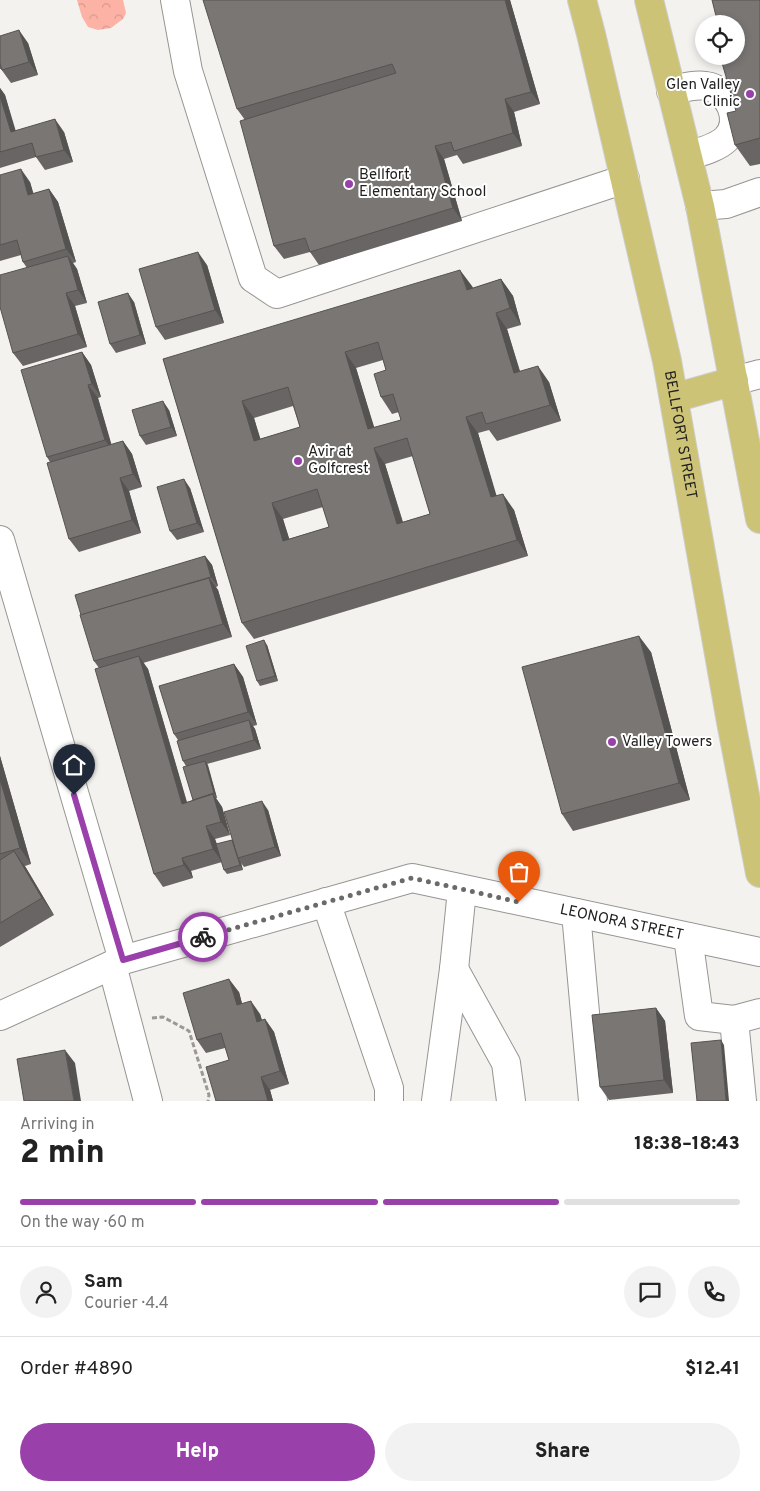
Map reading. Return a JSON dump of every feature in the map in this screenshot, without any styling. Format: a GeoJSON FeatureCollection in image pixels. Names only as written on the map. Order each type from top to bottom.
{"type":"FeatureCollection","features":[{"type":"Feature","properties":{"kind":"main road","name":"BELLFORT STREET"},"geometry":{"type":"LineString","coordinates":[[582,0],[667,361],[731,722],[760,873]]}},
{"type":"Feature","properties":{"kind":"main road"},"geometry":{"type":"LineString","coordinates":[[649,0],[700,206],[760,519]]}},
{"type":"Feature","properties":{"kind":"main road"},"geometry":{"type":"LineString","coordinates":[[674,398],[734,381]]}},
{"type":"Feature","properties":{"kind":"street"},"geometry":{"type":"LineString","coordinates":[[175,0],[188,71],[252,278],[277,294],[625,179]]}},
{"type":"Feature","properties":{"kind":"street"},"geometry":{"type":"LineString","coordinates":[[672,91],[695,85],[708,86],[724,93],[733,109],[734,126],[727,138],[713,147],[688,156]]}},
{"type":"Feature","properties":{"kind":"street"},"geometry":{"type":"LineString","coordinates":[[700,206],[726,204],[760,192]]}},
{"type":"Feature","properties":{"kind":"street"},"geometry":{"type":"LineString","coordinates":[[734,381],[760,374]]}},
{"type":"Feature","properties":{"kind":"street"},"geometry":{"type":"LineString","coordinates":[[0,540],[117,962],[127,1021],[148,1101]]}},
{"type":"Feature","properties":{"kind":"street","name":"LEONORA STREET"},"geometry":{"type":"LineString","coordinates":[[0,1016],[117,962],[412,878],[760,952]]}},
{"type":"Feature","properties":{"kind":"street"},"geometry":{"type":"LineString","coordinates":[[436,1101],[454,969],[462,890]]}},
{"type":"Feature","properties":{"kind":"street"},"geometry":{"type":"LineString","coordinates":[[326,902],[389,1088],[389,1101]]}},
{"type":"Feature","properties":{"kind":"street"},"geometry":{"type":"LineString","coordinates":[[576,914],[586,1044],[593,1101]]}},
{"type":"Feature","properties":{"kind":"street"},"geometry":{"type":"LineString","coordinates":[[688,937],[699,1016],[734,1020],[760,1013]]}},
{"type":"Feature","properties":{"kind":"street"},"geometry":{"type":"LineString","coordinates":[[454,969],[506,1064],[510,1101]]}},
{"type":"Feature","properties":{"kind":"street"},"geometry":{"type":"LineString","coordinates":[[734,1020],[742,1101]]}},
{"type":"Feature","properties":{"kind":"path"},"geometry":{"type":"LineString","coordinates":[[127,1021],[163,1017],[189,1031],[209,1095],[208,1101]]}},
{"type":"Feature","properties":{"kind":"green space"},"geometry":{"type":"Polygon","coordinates":[[[77,0],[123,0],[126,13],[123,19],[111,28],[98,30],[88,27],[82,17],[77,0]]]}},
{"type":"Feature","properties":{"kind":"building"},"geometry":{"type":"Polygon","coordinates":[[[203,0],[505,0],[531,92],[505,99],[513,133],[454,151],[451,142],[435,146],[453,208],[310,252],[305,238],[274,246],[240,121],[396,73],[392,64],[237,109],[203,0]]]}},
{"type":"Feature","properties":{"kind":"building","name":"Glen Valley Clinic"},"geometry":{"type":"Polygon","coordinates":[[[712,0],[760,0],[760,138],[735,145],[727,113],[736,111],[723,65],[745,65],[745,15],[716,15],[712,0]]]}},
{"type":"Feature","properties":{"kind":"building"},"geometry":{"type":"Polygon","coordinates":[[[19,30],[29,62],[2,70],[0,63],[0,36],[19,30]]]}},
{"type":"Feature","properties":{"kind":"building"},"geometry":{"type":"Polygon","coordinates":[[[0,96],[11,132],[55,119],[64,150],[36,157],[32,143],[0,152],[0,96]]]}},
{"type":"Feature","properties":{"kind":"building"},"geometry":{"type":"Polygon","coordinates":[[[21,169],[28,195],[49,189],[66,249],[23,262],[17,240],[0,245],[0,175],[21,169]]]}},
{"type":"Feature","properties":{"kind":"building"},"geometry":{"type":"Polygon","coordinates":[[[198,252],[215,310],[156,327],[139,269],[198,252]]]}},
{"type":"Feature","properties":{"kind":"building"},"geometry":{"type":"Polygon","coordinates":[[[68,256],[78,290],[66,293],[78,334],[13,353],[0,307],[0,275],[68,256]]]}},
{"type":"Feature","properties":{"kind":"building","name":"Avir at Golfcrest"},"geometry":{"type":"Polygon","coordinates":[[[460,270],[467,290],[501,279],[510,308],[496,313],[514,373],[538,366],[550,405],[486,424],[482,412],[466,417],[491,497],[503,494],[517,540],[242,623],[163,359],[460,270]],[[378,342],[345,352],[368,429],[401,420],[393,394],[381,397],[374,374],[386,370],[378,342]],[[288,387],[242,401],[254,441],[300,427],[288,387]],[[407,438],[374,448],[397,524],[430,514],[407,438]],[[317,489],[272,503],[283,541],[329,527],[317,489]]]}},
{"type":"Feature","properties":{"kind":"building"},"geometry":{"type":"Polygon","coordinates":[[[128,293],[140,335],[110,344],[98,302],[128,293]]]}},
{"type":"Feature","properties":{"kind":"building"},"geometry":{"type":"Polygon","coordinates":[[[82,352],[92,384],[88,385],[105,440],[47,457],[21,370],[82,352]]]}},
{"type":"Feature","properties":{"kind":"building"},"geometry":{"type":"Polygon","coordinates":[[[163,401],[171,427],[140,436],[132,410],[163,401]]]}},
{"type":"Feature","properties":{"kind":"building"},"geometry":{"type":"Polygon","coordinates":[[[123,441],[133,474],[120,478],[132,520],[69,539],[47,463],[123,441]]]}},
{"type":"Feature","properties":{"kind":"building"},"geometry":{"type":"Polygon","coordinates":[[[184,479],[197,523],[170,531],[157,487],[184,479]]]}},
{"type":"Feature","properties":{"kind":"building"},"geometry":{"type":"Polygon","coordinates":[[[205,556],[211,577],[81,615],[75,595],[205,556]]]}},
{"type":"Feature","properties":{"kind":"building"},"geometry":{"type":"Polygon","coordinates":[[[209,578],[223,624],[94,661],[80,615],[209,578]]]}},
{"type":"Feature","properties":{"kind":"building","name":"Valley Towers"},"geometry":{"type":"Polygon","coordinates":[[[639,636],[679,783],[562,814],[522,667],[639,636]]]}},
{"type":"Feature","properties":{"kind":"building"},"geometry":{"type":"Polygon","coordinates":[[[264,640],[275,676],[257,681],[246,646],[264,640]]]}},
{"type":"Feature","properties":{"kind":"building"},"geometry":{"type":"Polygon","coordinates":[[[139,656],[182,804],[213,794],[221,822],[206,826],[213,849],[182,858],[184,865],[154,874],[95,669],[139,656]]]}},
{"type":"Feature","properties":{"kind":"building"},"geometry":{"type":"Polygon","coordinates":[[[234,664],[248,712],[174,734],[159,686],[234,664]]]}},
{"type":"Feature","properties":{"kind":"building"},"geometry":{"type":"Polygon","coordinates":[[[249,720],[254,740],[183,761],[177,741],[249,720]]]}},
{"type":"Feature","properties":{"kind":"building"},"geometry":{"type":"Polygon","coordinates":[[[205,761],[214,793],[193,800],[183,767],[205,761]]]}},
{"type":"Feature","properties":{"kind":"building"},"geometry":{"type":"Polygon","coordinates":[[[0,779],[20,848],[0,854],[0,779]]]}},
{"type":"Feature","properties":{"kind":"building"},"geometry":{"type":"Polygon","coordinates":[[[262,801],[275,847],[238,858],[224,812],[262,801]]]}},
{"type":"Feature","properties":{"kind":"building"},"geometry":{"type":"Polygon","coordinates":[[[232,840],[240,865],[224,870],[216,844],[232,840]]]}},
{"type":"Feature","properties":{"kind":"building"},"geometry":{"type":"Polygon","coordinates":[[[14,851],[42,898],[0,923],[0,860],[14,851]]]}},
{"type":"Feature","properties":{"kind":"building"},"geometry":{"type":"Polygon","coordinates":[[[229,979],[237,1005],[251,1001],[257,1022],[265,1019],[280,1071],[261,1077],[268,1101],[216,1101],[206,1067],[229,1060],[221,1033],[197,1040],[183,993],[229,979]]]}},
{"type":"Feature","properties":{"kind":"building"},"geometry":{"type":"Polygon","coordinates":[[[656,1008],[664,1080],[600,1087],[592,1015],[656,1008]]]}},
{"type":"Feature","properties":{"kind":"building"},"geometry":{"type":"Polygon","coordinates":[[[721,1040],[726,1101],[697,1101],[691,1043],[721,1040]]]}},
{"type":"Feature","properties":{"kind":"building"},"geometry":{"type":"Polygon","coordinates":[[[65,1050],[74,1101],[24,1101],[17,1059],[65,1050]]]}},
{"type":"Feature","properties":{"kind":"way so far"},"geometry":{"type":"LineString","coordinates":[[203,937],[412,878],[519,902]]}},
{"type":"Feature","properties":{"kind":"place","name":"Glen Valley Clinic"},"geometry":{"type":"Point","coordinates":[750,94]}},
{"type":"Feature","properties":{"kind":"place","name":"Bellfort Elementary School"},"geometry":{"type":"Point","coordinates":[349,184]}},
{"type":"Feature","properties":{"kind":"place","name":"Avir at Golfcrest"},"geometry":{"type":"Point","coordinates":[298,461]}},
{"type":"Feature","properties":{"kind":"place","name":"Valley Towers"},"geometry":{"type":"Point","coordinates":[612,742]}},
{"type":"Feature","properties":{"kind":"route"},"geometry":{"type":"LineString","coordinates":[[74,795],[123,960],[203,937]]}}]}
